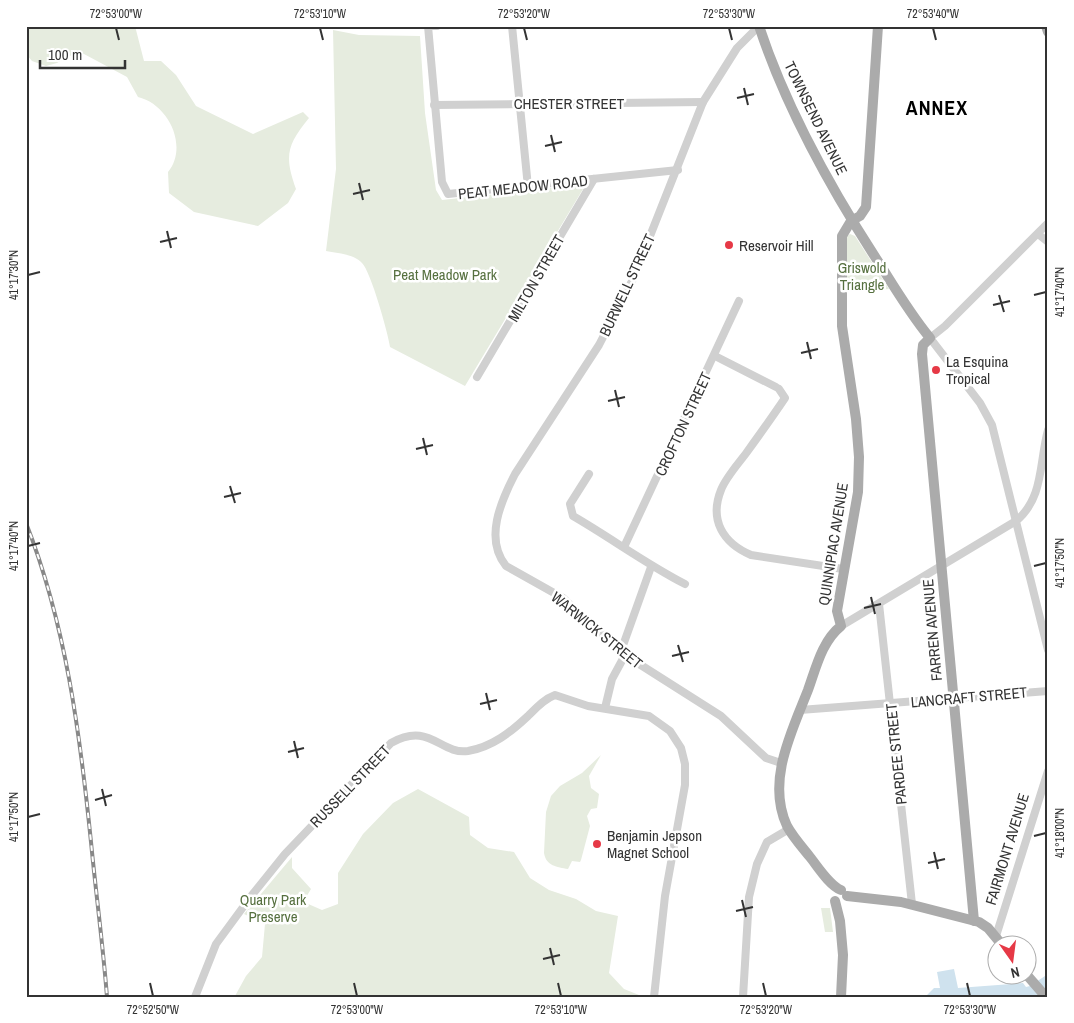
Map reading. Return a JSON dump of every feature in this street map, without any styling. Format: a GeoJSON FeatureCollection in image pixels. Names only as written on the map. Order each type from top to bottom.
{"type":"FeatureCollection","features":[{"type":"Feature","properties":{"kind":"main road","name":"TOWNSEND AVENUE"},"geometry":{"type":"LineString","coordinates":[[758,26],[782,89],[851,221]]}},
{"type":"Feature","properties":{"kind":"main road","name":"QUINNIPIAC AVENUE"},"geometry":{"type":"LineString","coordinates":[[840,897],[789,829],[781,803],[781,763],[824,649],[833,633],[841,626],[837,611],[858,492],[859,457],[856,419],[842,326],[842,236],[851,221],[865,211],[867,200],[878,26]]}},
{"type":"Feature","properties":{"kind":"main road"},"geometry":{"type":"LineString","coordinates":[[1046,26],[1048,32]]}},
{"type":"Feature","properties":{"kind":"main road"},"geometry":{"type":"LineString","coordinates":[[851,221],[916,322],[930,338]]}},
{"type":"Feature","properties":{"kind":"main road","name":"FARREN AVENUE"},"geometry":{"type":"LineString","coordinates":[[930,338],[924,344],[922,350],[974,921]]}},
{"type":"Feature","properties":{"kind":"main road"},"geometry":{"type":"LineString","coordinates":[[841,997],[843,964],[840,897],[912,904],[974,921],[984,925],[996,936]]}},
{"type":"Feature","properties":{"kind":"main road"},"geometry":{"type":"LineString","coordinates":[[1036,985],[1046,997]]}},
{"type":"Feature","properties":{"kind":"street"},"geometry":{"type":"LineString","coordinates":[[428,26],[437,26]]}},
{"type":"Feature","properties":{"kind":"street","name":"PEAT MEADOW ROAD"},"geometry":{"type":"LineString","coordinates":[[428,26],[442,182],[446,192],[453,195],[678,170]]}},
{"type":"Feature","properties":{"kind":"street"},"geometry":{"type":"LineString","coordinates":[[512,26],[528,187]]}},
{"type":"Feature","properties":{"kind":"street","name":"BURWELL STREET"},"geometry":{"type":"LineString","coordinates":[[496,542],[496,523],[515,474],[579,376],[633,279],[678,170],[703,102],[744,39],[758,26]]}},
{"type":"Feature","properties":{"kind":"street","name":"CHESTER STREET"},"geometry":{"type":"LineString","coordinates":[[434,105],[703,102]]}},
{"type":"Feature","properties":{"kind":"street","name":"MILTON STREET"},"geometry":{"type":"LineString","coordinates":[[477,377],[594,179]]}},
{"type":"Feature","properties":{"kind":"street"},"geometry":{"type":"LineString","coordinates":[[1048,223],[946,326],[930,338],[980,403],[992,425],[1048,650]]}},
{"type":"Feature","properties":{"kind":"street"},"geometry":{"type":"LineString","coordinates":[[1038,234],[1048,242]]}},
{"type":"Feature","properties":{"kind":"street","name":"CROFTON STREET"},"geometry":{"type":"LineString","coordinates":[[624,546],[715,356],[739,301]]}},
{"type":"Feature","properties":{"kind":"street"},"geometry":{"type":"LineString","coordinates":[[715,356],[778,388],[785,398],[721,489],[717,513],[719,525],[728,541],[739,550],[751,555],[843,569]]}},
{"type":"Feature","properties":{"kind":"street"},"geometry":{"type":"LineString","coordinates":[[841,626],[1016,521],[1027,512],[1035,497],[1048,430]]}},
{"type":"Feature","properties":{"kind":"street"},"geometry":{"type":"LineString","coordinates":[[589,474],[570,504],[573,516],[624,546],[650,567],[685,584]]}},
{"type":"Feature","properties":{"kind":"street","name":"WARWICK STREET"},"geometry":{"type":"LineString","coordinates":[[496,542],[500,558],[506,566],[564,598],[623,653],[721,716],[766,758],[781,763]]}},
{"type":"Feature","properties":{"kind":"street"},"geometry":{"type":"LineString","coordinates":[[650,567],[623,653],[612,678],[604,708],[640,714],[656,720],[670,731],[678,741],[686,764],[685,785],[665,896],[654,997]]}},
{"type":"Feature","properties":{"kind":"street","name":"PARDEE STREET"},"geometry":{"type":"LineString","coordinates":[[879,604],[892,704],[912,904]]}},
{"type":"Feature","properties":{"kind":"street","name":"LANCRAFT STREET"},"geometry":{"type":"LineString","coordinates":[[800,710],[1048,691]]}},
{"type":"Feature","properties":{"kind":"street","name":"RUSSELL STREET"},"geometry":{"type":"LineString","coordinates":[[195,997],[216,944],[252,895],[285,854],[391,743],[403,738],[418,736],[429,738],[461,751],[473,750],[504,736],[545,701],[555,695],[588,706],[604,708]]}},
{"type":"Feature","properties":{"kind":"street","name":"FAIRMONT AVENUE"},"geometry":{"type":"LineString","coordinates":[[996,936],[1048,771]]}},
{"type":"Feature","properties":{"kind":"street"},"geometry":{"type":"LineString","coordinates":[[743,997],[749,897],[757,864],[766,842],[789,829]]}},
{"type":"Feature","properties":{"kind":"green space"},"geometry":{"type":"Polygon","coordinates":[[[26,26],[135,26],[144,61],[161,61],[176,75],[196,106],[253,134],[303,112],[309,118],[296,136],[290,151],[290,168],[296,189],[288,203],[258,226],[194,212],[169,193],[168,172],[174,162],[176,139],[172,127],[158,108],[149,101],[138,97],[127,77],[84,54],[68,56],[57,63],[46,66],[32,61],[26,54],[26,26]]]}},
{"type":"Feature","properties":{"kind":"green space","name":"Peat Meadow Park"},"geometry":{"type":"Polygon","coordinates":[[[333,30],[359,35],[420,36],[425,113],[436,190],[442,200],[586,184],[465,386],[390,347],[383,317],[370,278],[362,263],[350,256],[326,251],[336,169],[333,30]]]}},
{"type":"Feature","properties":{"kind":"green space","name":"Griswold Triangle"},"geometry":{"type":"Polygon","coordinates":[[[850,234],[855,236],[889,289],[846,292],[845,238],[850,234]]]}},
{"type":"Feature","properties":{"kind":"green space"},"geometry":{"type":"Polygon","coordinates":[[[601,755],[589,776],[591,788],[599,794],[597,808],[591,809],[587,816],[590,826],[581,860],[580,862],[572,861],[568,869],[553,865],[547,861],[544,853],[546,812],[551,796],[560,786],[582,773],[601,755]]]}},
{"type":"Feature","properties":{"kind":"green space","name":"Quarry Park Preserve"},"geometry":{"type":"Polygon","coordinates":[[[418,789],[469,817],[470,835],[488,848],[514,852],[530,878],[549,890],[576,899],[596,911],[618,916],[609,973],[624,989],[644,997],[232,997],[235,996],[246,976],[262,957],[265,924],[244,914],[292,857],[292,868],[311,889],[305,899],[306,903],[322,910],[338,904],[338,873],[363,834],[393,803],[418,789]]]}},
{"type":"Feature","properties":{"kind":"green space"},"geometry":{"type":"Polygon","coordinates":[[[821,908],[830,908],[833,932],[825,932],[821,908]]]}},
{"type":"Feature","properties":{"kind":"water"},"geometry":{"type":"Polygon","coordinates":[[[954,969],[958,988],[1036,986],[1036,982],[1048,974],[1048,997],[925,997],[934,988],[940,988],[937,972],[954,969]]]}},
{"type":"Feature","properties":{"kind":"railway"},"geometry":{"type":"LineString","coordinates":[[26,523],[40,562],[61,640],[76,720],[87,801],[107,997]]}},
{"type":"Feature","properties":{"kind":"place","name":"Reservoir Hill"},"geometry":{"type":"Point","coordinates":[729,245]}},
{"type":"Feature","properties":{"kind":"place","name":"La Esquina Tropical"},"geometry":{"type":"Point","coordinates":[936,370]}},
{"type":"Feature","properties":{"kind":"place","name":"Benjamin Jepson Magnet School"},"geometry":{"type":"Point","coordinates":[597,844]}},
{"type":"Feature","properties":{"kind":"district","name":"ANNEX"},"geometry":{"type":"Point","coordinates":[937,107]}}]}
